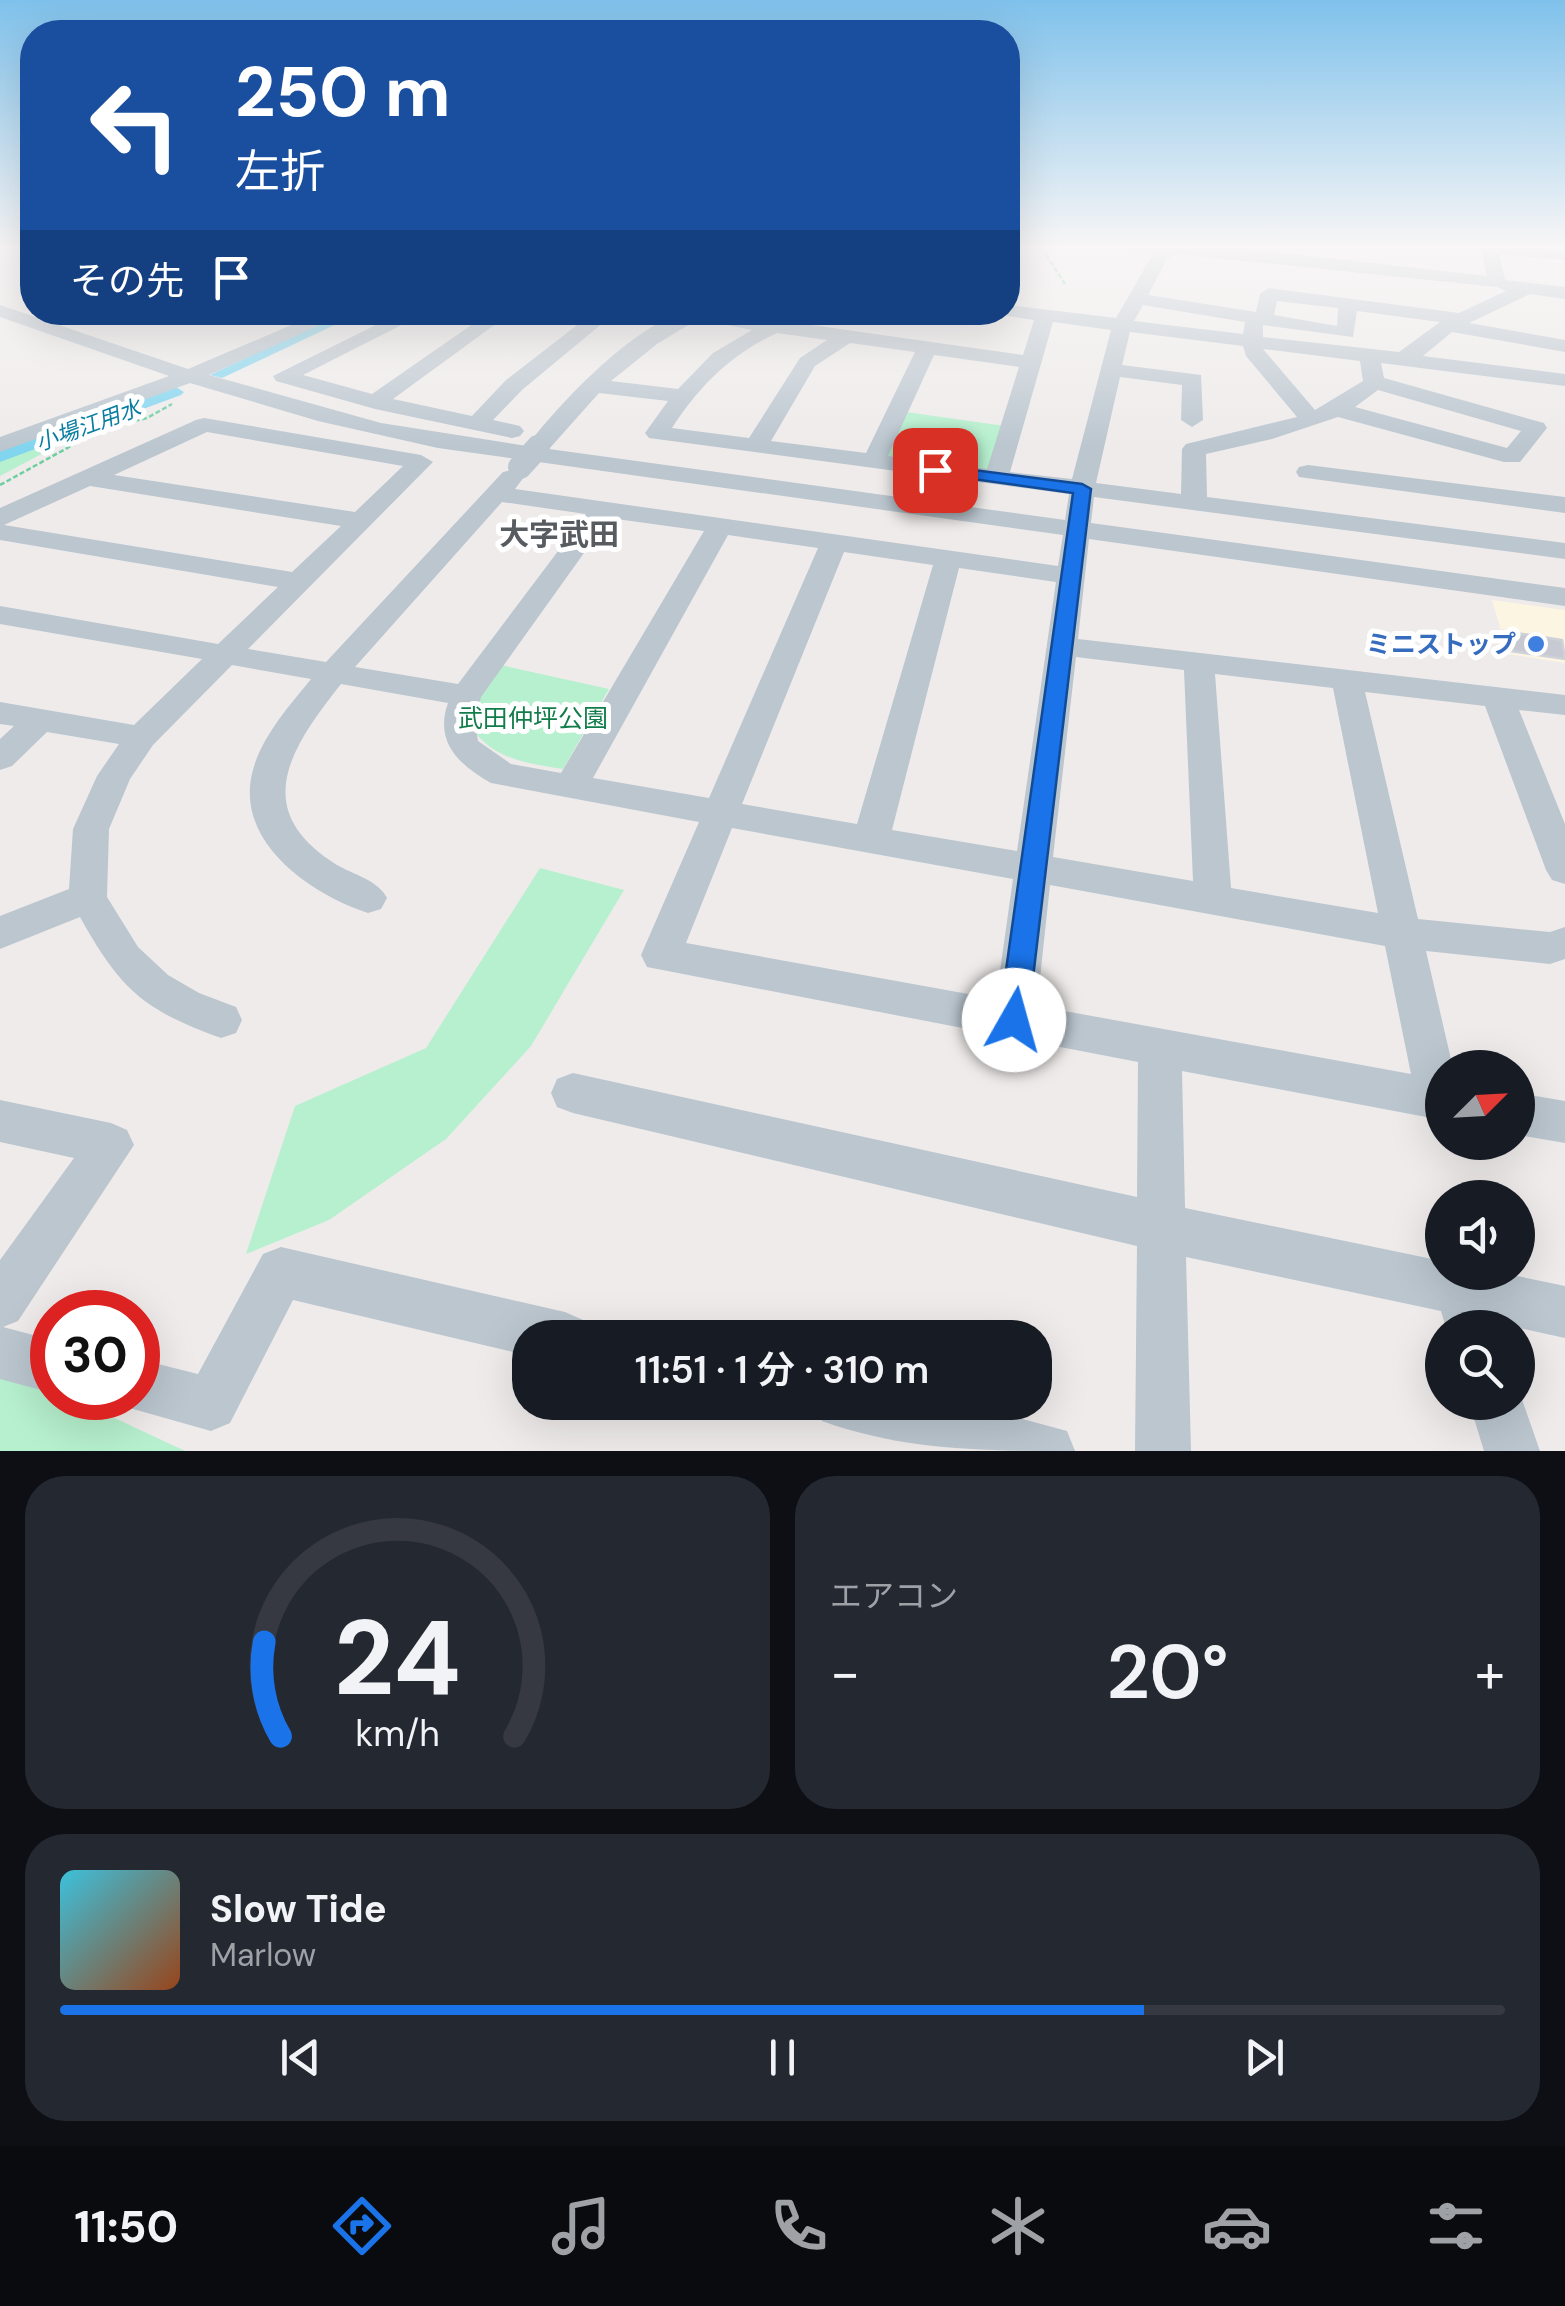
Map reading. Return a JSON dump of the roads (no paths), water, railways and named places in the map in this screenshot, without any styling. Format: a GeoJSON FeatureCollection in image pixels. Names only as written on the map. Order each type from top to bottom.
{"type":"FeatureCollection","features":[{"type":"Feature","properties":{"kind":"street"},"geometry":{"type":"LineString","coordinates":[[1024,313],[1565,380]]}},
{"type":"Feature","properties":{"kind":"street"},"geometry":{"type":"LineString","coordinates":[[1014,1020],[1082,489],[1108,369],[1127,313]]}},
{"type":"Feature","properties":{"kind":"street"},"geometry":{"type":"LineString","coordinates":[[1226,313],[1346,333],[1347,313]]}},
{"type":"Feature","properties":{"kind":"street"},"geometry":{"type":"LineString","coordinates":[[1261,313],[1252,341],[1254,352],[1270,374],[1321,413],[1512,457],[1536,428],[1374,382]]}},
{"type":"Feature","properties":{"kind":"street"},"geometry":{"type":"LineString","coordinates":[[1400,313],[1565,346]]}},
{"type":"Feature","properties":{"kind":"street"},"geometry":{"type":"LineString","coordinates":[[1402,359],[1475,313]]}},
{"type":"Feature","properties":{"kind":"street"},"geometry":{"type":"LineString","coordinates":[[996,478],[1045,315]]}},
{"type":"Feature","properties":{"kind":"street"},"geometry":{"type":"LineString","coordinates":[[39,325],[304,414],[438,442],[1565,597]]}},
{"type":"Feature","properties":{"kind":"street"},"geometry":{"type":"LineString","coordinates":[[0,445],[197,381],[313,325]]}},
{"type":"Feature","properties":{"kind":"street"},"geometry":{"type":"LineString","coordinates":[[391,325],[284,376],[476,425],[535,450]]}},
{"type":"Feature","properties":{"kind":"street"},"geometry":{"type":"LineString","coordinates":[[375,402],[485,325]]}},
{"type":"Feature","properties":{"kind":"street"},"geometry":{"type":"LineString","coordinates":[[476,425],[514,385],[590,325]]}},
{"type":"Feature","properties":{"kind":"street"},"geometry":{"type":"LineString","coordinates":[[368,898],[317,875],[293,854],[277,830],[269,800],[269,770],[282,738],[333,674],[590,385],[626,354],[675,325]]}},
{"type":"Feature","properties":{"kind":"street"},"geometry":{"type":"LineString","coordinates":[[757,325],[1031,362]]}},
{"type":"Feature","properties":{"kind":"street"},"geometry":{"type":"LineString","coordinates":[[773,328],[724,353],[680,396],[657,433],[1565,551]]}},
{"type":"Feature","properties":{"kind":"street"},"geometry":{"type":"LineString","coordinates":[[756,446],[807,362],[846,337]]}},
{"type":"Feature","properties":{"kind":"street"},"geometry":{"type":"LineString","coordinates":[[874,461],[927,349]]}},
{"type":"Feature","properties":{"kind":"street"},"geometry":{"type":"LineString","coordinates":[[1194,503],[1194,449],[1280,432],[1363,395],[1374,382],[1370,355]]}},
{"type":"Feature","properties":{"kind":"street"},"geometry":{"type":"LineString","coordinates":[[1108,369],[1193,380],[1192,420]]}},
{"type":"Feature","properties":{"kind":"street"},"geometry":{"type":"LineString","coordinates":[[590,385],[680,396]]}},
{"type":"Feature","properties":{"kind":"street"},"geometry":{"type":"LineString","coordinates":[[0,518],[204,425],[421,462],[140,736],[114,776],[91,829],[88,898],[124,959],[154,988],[184,1006],[221,1020]]}},
{"type":"Feature","properties":{"kind":"street"},"geometry":{"type":"LineString","coordinates":[[1280,432],[1302,444],[1320,562]]}},
{"type":"Feature","properties":{"kind":"street"},"geometry":{"type":"LineString","coordinates":[[1308,472],[1565,505]]}},
{"type":"Feature","properties":{"kind":"street"},"geometry":{"type":"LineString","coordinates":[[90,479],[361,521]]}},
{"type":"Feature","properties":{"kind":"street"},"geometry":{"type":"LineString","coordinates":[[497,494],[1069,576]]}},
{"type":"Feature","properties":{"kind":"street"},"geometry":{"type":"LineString","coordinates":[[602,510],[466,696],[457,729],[463,746],[479,762],[503,774],[1403,933],[1550,948],[1565,943]]}},
{"type":"Feature","properties":{"kind":"street"},"geometry":{"type":"LineString","coordinates":[[570,788],[719,528]]}},
{"type":"Feature","properties":{"kind":"street"},"geometry":{"type":"LineString","coordinates":[[0,532],[300,582]]}},
{"type":"Feature","properties":{"kind":"street"},"geometry":{"type":"LineString","coordinates":[[834,543],[661,954],[1425,1096]]}},
{"type":"Feature","properties":{"kind":"street"},"geometry":{"type":"LineString","coordinates":[[871,839],[948,560]]}},
{"type":"Feature","properties":{"kind":"street"},"geometry":{"type":"LineString","coordinates":[[0,615],[466,696]]}},
{"type":"Feature","properties":{"kind":"street"},"geometry":{"type":"LineString","coordinates":[[1061,646],[1565,705]]}},
{"type":"Feature","properties":{"kind":"street"},"geometry":{"type":"LineString","coordinates":[[1199,662],[1213,899]]}},
{"type":"Feature","properties":{"kind":"street"},"geometry":{"type":"LineString","coordinates":[[1348,679],[1429,1050]]}},
{"type":"Feature","properties":{"kind":"street"},"geometry":{"type":"LineString","coordinates":[[1498,698],[1565,870]]}},
{"type":"Feature","properties":{"kind":"street"},"geometry":{"type":"LineString","coordinates":[[0,712],[140,736]]}},
{"type":"Feature","properties":{"kind":"street"},"geometry":{"type":"LineString","coordinates":[[0,758],[40,720]]}},
{"type":"Feature","properties":{"kind":"street"},"geometry":{"type":"LineString","coordinates":[[0,933],[88,898]]}},
{"type":"Feature","properties":{"kind":"street"},"geometry":{"type":"LineString","coordinates":[[1160,1047],[1162,1451]]}},
{"type":"Feature","properties":{"kind":"street"},"geometry":{"type":"LineString","coordinates":[[573,1093],[1161,1227],[1466,1309],[1565,1312]]}},
{"type":"Feature","properties":{"kind":"street"},"geometry":{"type":"LineString","coordinates":[[1535,1117],[1565,1122]]}},
{"type":"Feature","properties":{"kind":"street"},"geometry":{"type":"LineString","coordinates":[[0,1121],[111,1145],[0,1303]]}},
{"type":"Feature","properties":{"kind":"street"},"geometry":{"type":"LineString","coordinates":[[160,1391],[211,1404],[282,1272],[512,1326]]}},
{"type":"Feature","properties":{"kind":"street"},"geometry":{"type":"LineString","coordinates":[[0,1353],[30,1360]]}},
{"type":"Feature","properties":{"kind":"street"},"geometry":{"type":"LineString","coordinates":[[917,1420],[1047,1451]]}},
{"type":"Feature","properties":{"kind":"street"},"geometry":{"type":"LineString","coordinates":[[1502,1420],[1512,1451]]}},
{"type":"Feature","properties":{"kind":"waterway","name":"小場江用水"},"geometry":{"type":"LineString","coordinates":[[217,375],[327,325]]}},
{"type":"Feature","properties":{"kind":"waterway","name":"小場江用水"},"geometry":{"type":"LineString","coordinates":[[0,457],[176,392]]}},
{"type":"Feature","properties":{"kind":"place","name":"ミニストップ"},"geometry":{"type":"Point","coordinates":[1536,644]}},
{"type":"Feature","properties":{"kind":"district","name":"大字武田"},"geometry":{"type":"Point","coordinates":[559,535]}},
{"type":"Feature","properties":{"kind":"park label","name":"武田仲坪公園"},"geometry":{"type":"Point","coordinates":[533,718]}}]}
